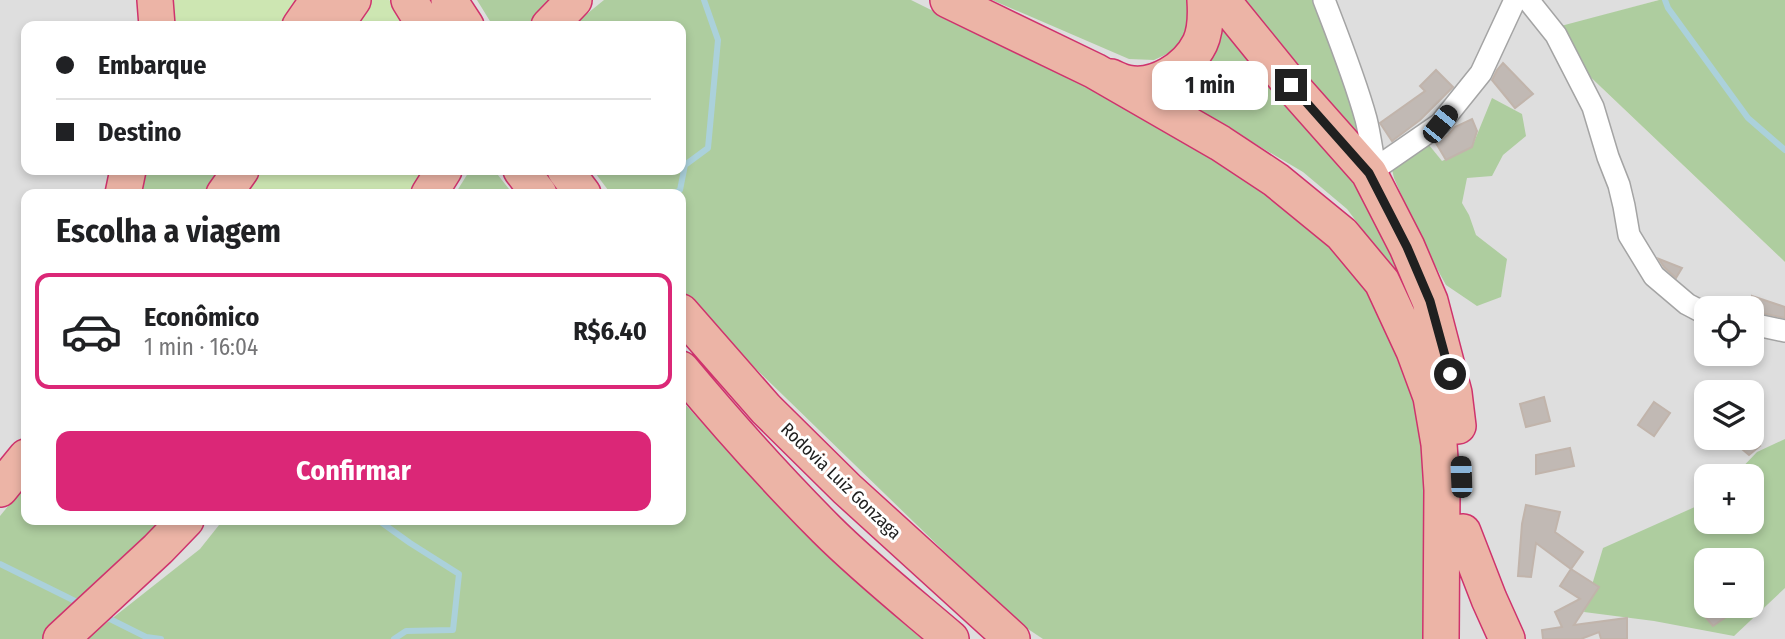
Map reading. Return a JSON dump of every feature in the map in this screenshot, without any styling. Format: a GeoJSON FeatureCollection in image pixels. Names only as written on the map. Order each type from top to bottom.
{"type":"FeatureCollection","features":[{"type":"Feature","properties":{"kind":"highway"},"geometry":{"type":"LineString","coordinates":[[140,21],[142,0]]}},
{"type":"Feature","properties":{"kind":"highway"},"geometry":{"type":"LineString","coordinates":[[155,0],[157,21]]}},
{"type":"Feature","properties":{"kind":"highway"},"geometry":{"type":"LineString","coordinates":[[303,21],[318,0]]}},
{"type":"Feature","properties":{"kind":"highway"},"geometry":{"type":"LineString","coordinates":[[338,21],[353,0]]}},
{"type":"Feature","properties":{"kind":"highway"},"geometry":{"type":"LineString","coordinates":[[409,0],[422,21]]}},
{"type":"Feature","properties":{"kind":"highway"},"geometry":{"type":"LineString","coordinates":[[450,0],[463,21]]}},
{"type":"Feature","properties":{"kind":"highway"},"geometry":{"type":"LineString","coordinates":[[554,21],[574,0]]}},
{"type":"Feature","properties":{"kind":"highway"},"geometry":{"type":"LineString","coordinates":[[948,0],[1095,71],[1276,180],[1342,234],[1382,282],[1414,351],[1431,397],[1439,444],[1442,504],[1441,639]]}},
{"type":"Feature","properties":{"kind":"highway"},"geometry":{"type":"LineString","coordinates":[[1095,71],[1127,83],[1149,83],[1170,75],[1188,61],[1200,43],[1206,21],[1205,0]]}},
{"type":"Feature","properties":{"kind":"highway"},"geometry":{"type":"LineString","coordinates":[[1222,0],[1291,85],[1372,170],[1430,301],[1454,393],[1460,449],[1463,532],[1460,639]]}},
{"type":"Feature","properties":{"kind":"highway","name":"Rodovia Luiz Gonzaga"},"geometry":{"type":"LineString","coordinates":[[686,318],[766,409],[847,489],[1012,639]]}},
{"type":"Feature","properties":{"kind":"highway"},"geometry":{"type":"LineString","coordinates":[[686,375],[827,530],[951,639]]}},
{"type":"Feature","properties":{"kind":"highway"},"geometry":{"type":"LineString","coordinates":[[0,489],[21,463]]}},
{"type":"Feature","properties":{"kind":"highway"},"geometry":{"type":"LineString","coordinates":[[61,639],[181,525]]}},
{"type":"Feature","properties":{"kind":"highway"},"geometry":{"type":"LineString","coordinates":[[1463,532],[1507,639]]}},
{"type":"Feature","properties":{"kind":"street"},"geometry":{"type":"LineString","coordinates":[[1324,0],[1367,123],[1372,170],[1440,124],[1481,73],[1515,0]]}},
{"type":"Feature","properties":{"kind":"street"},"geometry":{"type":"LineString","coordinates":[[1528,0],[1556,35],[1593,107],[1625,206],[1629,235],[1654,276],[1694,308]]}},
{"type":"Feature","properties":{"kind":"street"},"geometry":{"type":"LineString","coordinates":[[1764,327],[1785,331]]}},
{"type":"Feature","properties":{"kind":"shaded area"},"geometry":{"type":"Polygon","coordinates":[[[0,0],[1659,0],[1543,32],[1785,262],[1785,639],[0,639],[0,0]]]}},
{"type":"Feature","properties":{"kind":"green space"},"geometry":{"type":"Polygon","coordinates":[[[173,0],[308,0],[294,21],[175,21],[173,0]]]}},
{"type":"Feature","properties":{"kind":"green space"},"geometry":{"type":"Polygon","coordinates":[[[367,0],[389,0],[406,21],[353,21],[367,0]]]}},
{"type":"Feature","properties":{"kind":"green space"},"geometry":{"type":"Polygon","coordinates":[[[477,0],[558,0],[537,21],[490,21],[477,0]]]}},
{"type":"Feature","properties":{"kind":"green space"},"geometry":{"type":"Polygon","coordinates":[[[604,0],[911,0],[1117,102],[1274,187],[1351,260],[1397,338],[1427,450],[1431,639],[1043,639],[1016,621],[692,307],[686,298],[686,189],[607,189],[597,175],[686,175],[686,21],[578,21],[604,0]]]}},
{"type":"Feature","properties":{"kind":"green space"},"geometry":{"type":"Polygon","coordinates":[[[992,0],[1189,0],[1188,25],[1180,42],[1169,53],[1154,60],[1129,59],[992,0]]]}},
{"type":"Feature","properties":{"kind":"green space"},"geometry":{"type":"Polygon","coordinates":[[[1240,0],[1323,0],[1366,153],[1240,0]]]}},
{"type":"Feature","properties":{"kind":"green space"},"geometry":{"type":"Polygon","coordinates":[[[1659,0],[1785,0],[1785,262],[1542,31],[1659,0]]]}},
{"type":"Feature","properties":{"kind":"green space"},"geometry":{"type":"Polygon","coordinates":[[[1223,20],[1365,190],[1415,299],[1347,209],[1303,172],[1167,96],[1208,65],[1217,50],[1223,20]]]}},
{"type":"Feature","properties":{"kind":"green space"},"geometry":{"type":"Polygon","coordinates":[[[1492,98],[1522,114],[1526,136],[1503,155],[1492,176],[1467,178],[1462,203],[1476,235],[1507,259],[1501,297],[1477,306],[1446,285],[1420,238],[1391,165],[1429,145],[1442,161],[1472,147],[1492,98]]]}},
{"type":"Feature","properties":{"kind":"green space"},"geometry":{"type":"Polygon","coordinates":[[[144,175],[228,175],[218,189],[139,189],[144,175]]]}},
{"type":"Feature","properties":{"kind":"green space"},"geometry":{"type":"Polygon","coordinates":[[[252,175],[435,175],[426,189],[242,189],[252,175]]]}},
{"type":"Feature","properties":{"kind":"green space"},"geometry":{"type":"Polygon","coordinates":[[[467,175],[498,175],[509,189],[458,189],[467,175]]]}},
{"type":"Feature","properties":{"kind":"green space"},"geometry":{"type":"Polygon","coordinates":[[[686,405],[858,583],[922,639],[86,639],[200,549],[219,525],[686,525],[686,405]]]}},
{"type":"Feature","properties":{"kind":"green space"},"geometry":{"type":"Polygon","coordinates":[[[1785,439],[1785,588],[1764,608],[1764,548],[1694,548],[1694,618],[1753,618],[1734,636],[1654,621],[1584,612],[1603,548],[1694,507],[1694,534],[1764,534],[1764,464],[1746,464],[1757,452],[1785,439]]]}},
{"type":"Feature","properties":{"kind":"green space"},"geometry":{"type":"Polygon","coordinates":[[[21,490],[21,525],[162,525],[43,639],[0,639],[0,516],[21,490]]]}},
{"type":"Feature","properties":{"kind":"building"},"geometry":{"type":"Polygon","coordinates":[[[1503,63],[1533,94],[1515,108],[1492,80],[1503,63]]]}},
{"type":"Feature","properties":{"kind":"building"},"geometry":{"type":"Polygon","coordinates":[[[1436,70],[1453,87],[1420,120],[1392,141],[1380,123],[1425,91],[1420,86],[1436,70]]]}},
{"type":"Feature","properties":{"kind":"building"},"geometry":{"type":"Polygon","coordinates":[[[1472,119],[1477,131],[1472,147],[1446,160],[1436,143],[1455,127],[1472,119]]]}},
{"type":"Feature","properties":{"kind":"building"},"geometry":{"type":"Polygon","coordinates":[[[1659,259],[1682,268],[1676,278],[1664,267],[1659,259]]]}},
{"type":"Feature","properties":{"kind":"building"},"geometry":{"type":"Polygon","coordinates":[[[1764,300],[1785,307],[1785,318],[1764,314],[1764,300]]]}},
{"type":"Feature","properties":{"kind":"building"},"geometry":{"type":"Polygon","coordinates":[[[1544,397],[1550,421],[1526,427],[1520,404],[1544,397]]]}},
{"type":"Feature","properties":{"kind":"building"},"geometry":{"type":"Polygon","coordinates":[[[1654,402],[1670,413],[1654,436],[1638,425],[1654,402]]]}},
{"type":"Feature","properties":{"kind":"building"},"geometry":{"type":"Polygon","coordinates":[[[1570,448],[1574,466],[1536,474],[1536,455],[1570,448]]]}},
{"type":"Feature","properties":{"kind":"building"},"geometry":{"type":"Polygon","coordinates":[[[1526,505],[1560,512],[1555,532],[1583,552],[1571,569],[1536,543],[1531,577],[1518,576],[1526,505]]]}},
{"type":"Feature","properties":{"kind":"building"},"geometry":{"type":"Polygon","coordinates":[[[1571,569],[1599,587],[1574,625],[1627,618],[1627,639],[1601,639],[1599,632],[1581,639],[1543,639],[1542,630],[1562,627],[1555,612],[1580,599],[1560,586],[1571,569]]]}},
{"type":"Feature","properties":{"kind":"building"},"geometry":{"type":"Polygon","coordinates":[[[1706,618],[1725,618],[1713,626],[1706,618]]]}},
{"type":"Feature","properties":{"kind":"waterway"},"geometry":{"type":"LineString","coordinates":[[686,164],[708,148],[718,40],[704,0]]}},
{"type":"Feature","properties":{"kind":"waterway"},"geometry":{"type":"LineString","coordinates":[[1665,0],[1668,8],[1748,118],[1785,150]]}},
{"type":"Feature","properties":{"kind":"waterway"},"geometry":{"type":"LineString","coordinates":[[680,189],[683,175]]}},
{"type":"Feature","properties":{"kind":"waterway"},"geometry":{"type":"LineString","coordinates":[[385,525],[459,574],[453,630],[406,631],[394,639]]}},
{"type":"Feature","properties":{"kind":"waterway"},"geometry":{"type":"LineString","coordinates":[[0,564],[77,602]]}},
{"type":"Feature","properties":{"kind":"waterway"},"geometry":{"type":"LineString","coordinates":[[102,615],[146,637],[161,639]]}},
{"type":"Feature","properties":{"kind":"route"},"geometry":{"type":"LineString","coordinates":[[1291,85],[1369,173],[1407,247],[1430,301],[1450,374]]}}]}
